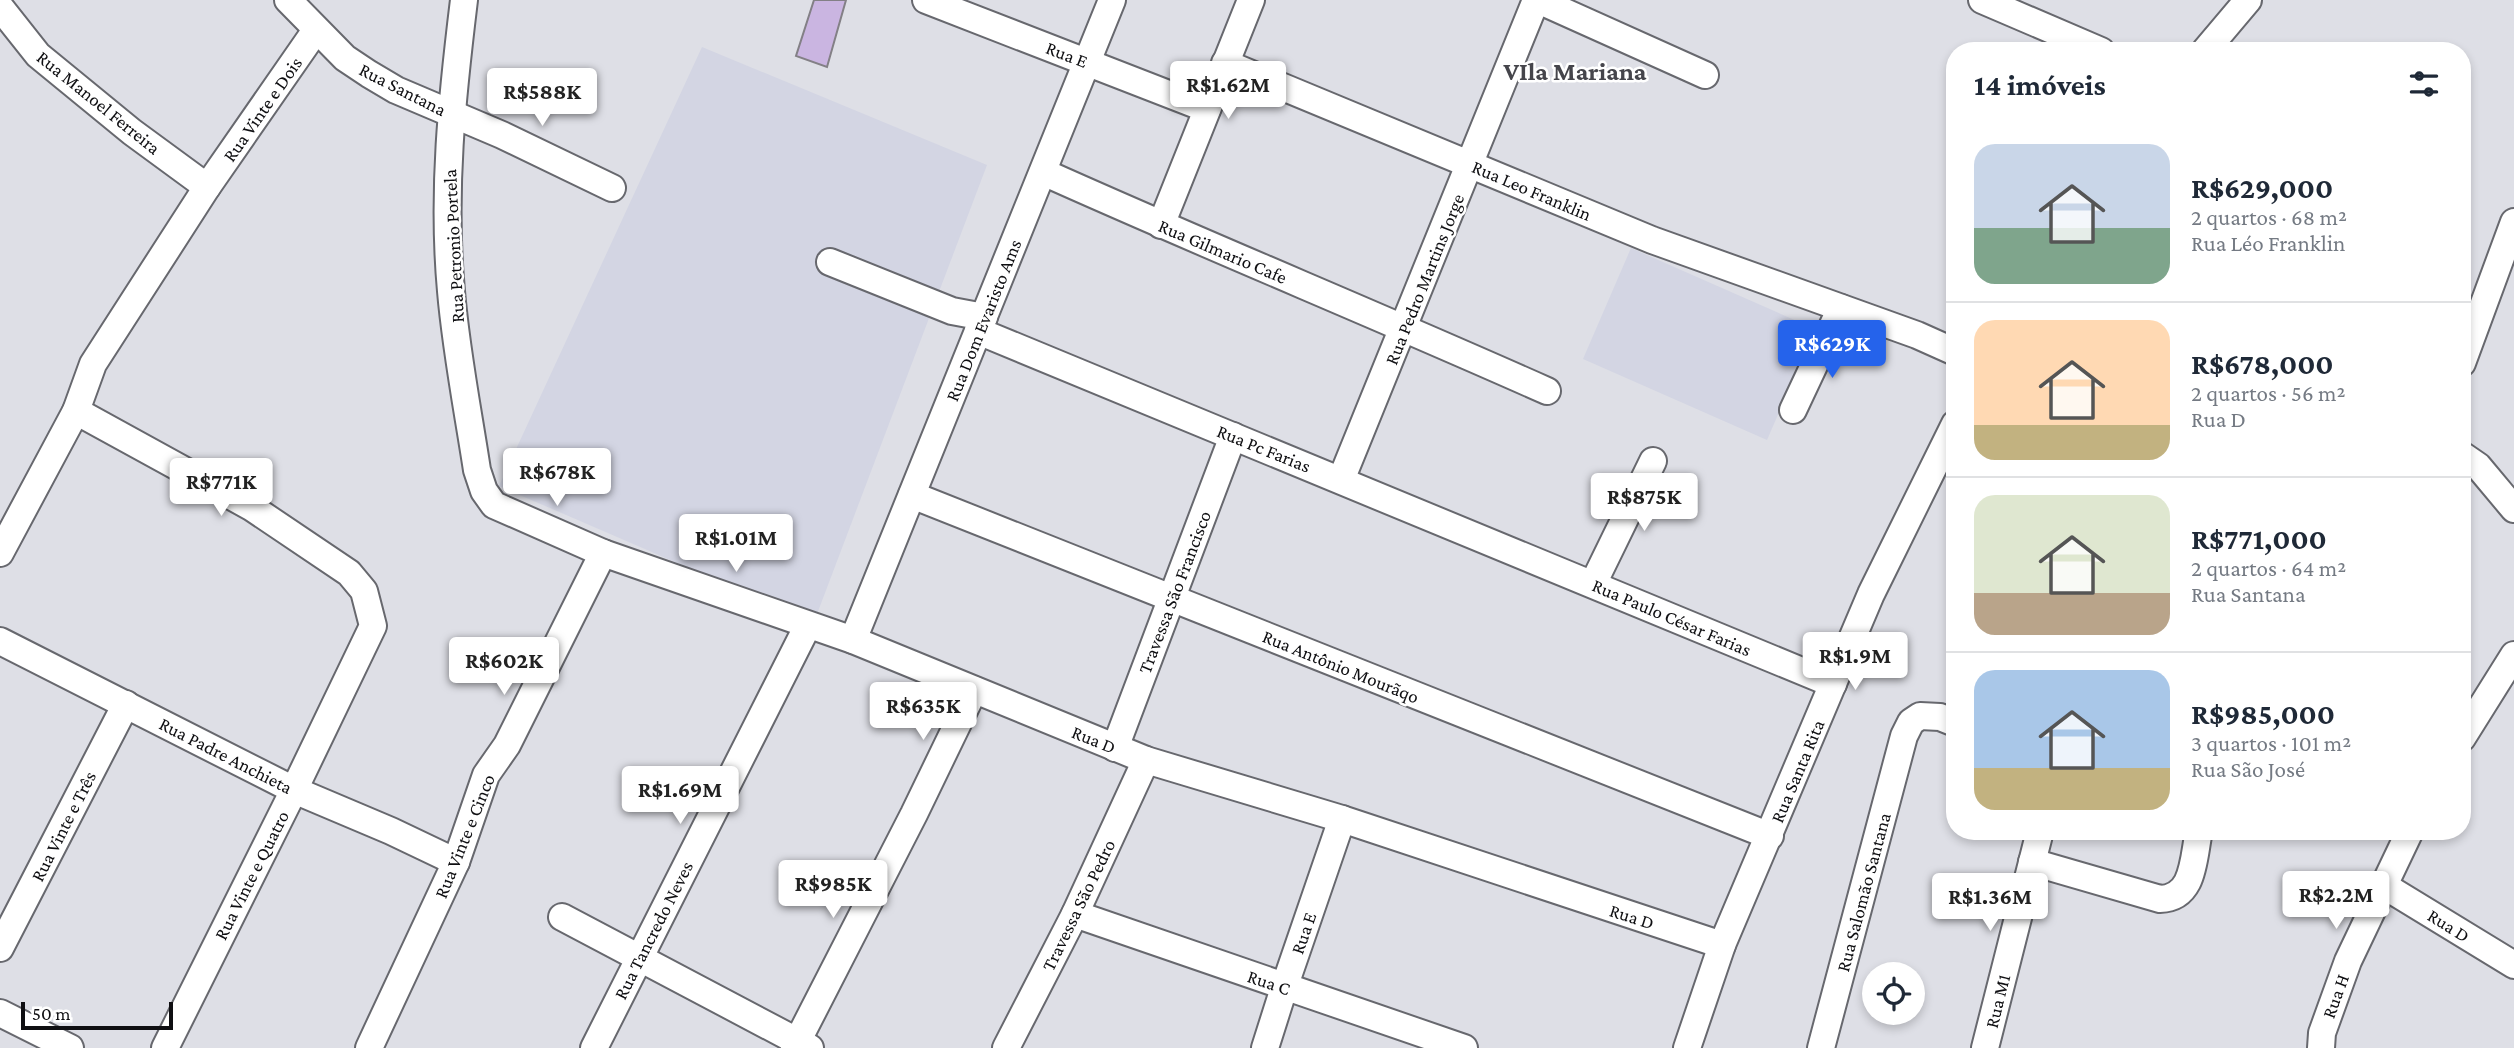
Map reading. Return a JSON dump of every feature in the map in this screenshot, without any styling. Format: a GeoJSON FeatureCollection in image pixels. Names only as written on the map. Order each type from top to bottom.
{"type":"FeatureCollection","features":[{"type":"Feature","properties":{"kind":"street","name":"Rua Santana"},"geometry":{"type":"LineString","coordinates":[[288,0],[345,58],[396,90],[502,135],[612,188]]}},
{"type":"Feature","properties":{"kind":"street","name":"Rua Petronio Portela"},"geometry":{"type":"LineString","coordinates":[[464,0],[450,113],[448,171],[451,291],[477,470],[484,491]]}},
{"type":"Feature","properties":{"kind":"street","name":"Rua E"},"geometry":{"type":"LineString","coordinates":[[926,0],[1207,109]]}},
{"type":"Feature","properties":{"kind":"street","name":"Rua Dom Evaristo Ams"},"geometry":{"type":"LineString","coordinates":[[853,640],[1112,0]]}},
{"type":"Feature","properties":{"kind":"street"},"geometry":{"type":"LineString","coordinates":[[1161,225],[1251,0]]}},
{"type":"Feature","properties":{"kind":"street"},"geometry":{"type":"LineString","coordinates":[[1537,0],[1705,75]]}},
{"type":"Feature","properties":{"kind":"street","name":"Rua Pedro Martins Jorge"},"geometry":{"type":"LineString","coordinates":[[1341,480],[1537,0]]}},
{"type":"Feature","properties":{"kind":"street"},"geometry":{"type":"LineString","coordinates":[[1982,0],[2080,42]]}},
{"type":"Feature","properties":{"kind":"street"},"geometry":{"type":"LineString","coordinates":[[2219,42],[2248,0]]}},
{"type":"Feature","properties":{"kind":"street","name":"Rua Manoel Ferreira"},"geometry":{"type":"LineString","coordinates":[[0,7],[38,55],[132,132],[207,187]]}},
{"type":"Feature","properties":{"kind":"street","name":"Rua Vinte e Dois"},"geometry":{"type":"LineString","coordinates":[[76,411],[93,364],[207,187],[316,30]]}},
{"type":"Feature","properties":{"kind":"street","name":"Rua Leo Franklin"},"geometry":{"type":"LineString","coordinates":[[1225,64],[1653,240],[1946,349]]}},
{"type":"Feature","properties":{"kind":"street","name":"Rua Gilmario Cafe"},"geometry":{"type":"LineString","coordinates":[[1043,172],[1161,225],[1405,327],[1547,391]]}},
{"type":"Feature","properties":{"kind":"street"},"geometry":{"type":"LineString","coordinates":[[2471,340],[2513,232]]}},
{"type":"Feature","properties":{"kind":"street","name":"Rua Pc Farias"},"geometry":{"type":"LineString","coordinates":[[830,262],[981,324],[1233,436],[1550,566]]}},
{"type":"Feature","properties":{"kind":"street"},"geometry":{"type":"LineString","coordinates":[[1793,410],[1841,308]]}},
{"type":"Feature","properties":{"kind":"street"},"geometry":{"type":"LineString","coordinates":[[0,553],[76,411]]}},
{"type":"Feature","properties":{"kind":"street","name":"Rua Vinte e Quatro"},"geometry":{"type":"LineString","coordinates":[[76,411],[251,507],[349,573],[364,592],[373,626],[165,1048]]}},
{"type":"Feature","properties":{"kind":"street","name":"Travessa São Francisco"},"geometry":{"type":"LineString","coordinates":[[1115,748],[1233,436]]}},
{"type":"Feature","properties":{"kind":"street","name":"Rua Santa Rita"},"geometry":{"type":"LineString","coordinates":[[1688,1048],[1722,945],[1871,594],[1946,442]]}},
{"type":"Feature","properties":{"kind":"street"},"geometry":{"type":"LineString","coordinates":[[1593,583],[1653,461]]}},
{"type":"Feature","properties":{"kind":"street"},"geometry":{"type":"LineString","coordinates":[[2471,461],[2514,509]]}},
{"type":"Feature","properties":{"kind":"street","name":"Rua D"},"geometry":{"type":"LineString","coordinates":[[484,491],[499,508],[603,553],[853,640],[1146,760],[1342,819],[1722,945]]}},
{"type":"Feature","properties":{"kind":"street","name":"Rua Antônio Mourãqo"},"geometry":{"type":"LineString","coordinates":[[912,495],[1770,836]]}},
{"type":"Feature","properties":{"kind":"street","name":"Rua Vinte e Cinco"},"geometry":{"type":"LineString","coordinates":[[369,1048],[456,863],[485,775],[507,745],[603,553]]}},
{"type":"Feature","properties":{"kind":"street","name":"Rua Paulo César Farias"},"geometry":{"type":"LineString","coordinates":[[1550,566],[1833,684]]}},
{"type":"Feature","properties":{"kind":"street","name":"Rua Tancredo Neves"},"geometry":{"type":"LineString","coordinates":[[594,1048],[808,625]]}},
{"type":"Feature","properties":{"kind":"street","name":"Rua Padre Anchieta"},"geometry":{"type":"LineString","coordinates":[[0,641],[294,790],[391,831],[456,863]]}},
{"type":"Feature","properties":{"kind":"street"},"geometry":{"type":"LineString","coordinates":[[2471,725],[2509,671]]}},
{"type":"Feature","properties":{"kind":"street"},"geometry":{"type":"LineString","coordinates":[[562,917],[801,1046],[974,690]]}},
{"type":"Feature","properties":{"kind":"street","name":"Rua Vinte e Três"},"geometry":{"type":"LineString","coordinates":[[0,948],[125,704]]}},
{"type":"Feature","properties":{"kind":"street","name":"Rua Salomão Santana"},"geometry":{"type":"LineString","coordinates":[[1821,1048],[1904,736],[1912,722],[1920,716],[1946,719]]}},
{"type":"Feature","properties":{"kind":"street","name":"Travessa São Pedro"},"geometry":{"type":"LineString","coordinates":[[1006,1048],[1075,914],[1146,760]]}},
{"type":"Feature","properties":{"kind":"street","name":"Rua E"},"geometry":{"type":"LineString","coordinates":[[1265,1048],[1342,819]]}},
{"type":"Feature","properties":{"kind":"street","name":"Rua M1"},"geometry":{"type":"LineString","coordinates":[[1990,1047],[2038,840]]}},
{"type":"Feature","properties":{"kind":"street"},"geometry":{"type":"LineString","coordinates":[[2032,862],[2160,899],[2175,897],[2188,885],[2197,840]]}},
{"type":"Feature","properties":{"kind":"street","name":"Rua H"},"geometry":{"type":"LineString","coordinates":[[2320,1048],[2322,1033],[2348,961],[2406,840]]}},
{"type":"Feature","properties":{"kind":"street","name":"Rua D"},"geometry":{"type":"LineString","coordinates":[[2383,885],[2514,965]]}},
{"type":"Feature","properties":{"kind":"street","name":"Rua C"},"geometry":{"type":"LineString","coordinates":[[1075,914],[1464,1048]]}},
{"type":"Feature","properties":{"kind":"street"},"geometry":{"type":"LineString","coordinates":[[0,1013],[70,1048]]}},
{"type":"Feature","properties":{"kind":"shaded area"},"geometry":{"type":"Polygon","coordinates":[[[702,47],[987,165],[814,622],[499,486],[702,47]]]}},
{"type":"Feature","properties":{"kind":"shaded area"},"geometry":{"type":"Polygon","coordinates":[[[1631,248],[1815,329],[1767,440],[1583,359],[1631,248]]]}},
{"type":"Feature","properties":{"kind":"building"},"geometry":{"type":"Polygon","coordinates":[[[814,0],[846,0],[827,67],[796,56],[814,0]]]}},
{"type":"Feature","properties":{"kind":"district","name":"VIla Mariana"},"geometry":{"type":"Point","coordinates":[1575,71]}}]}
